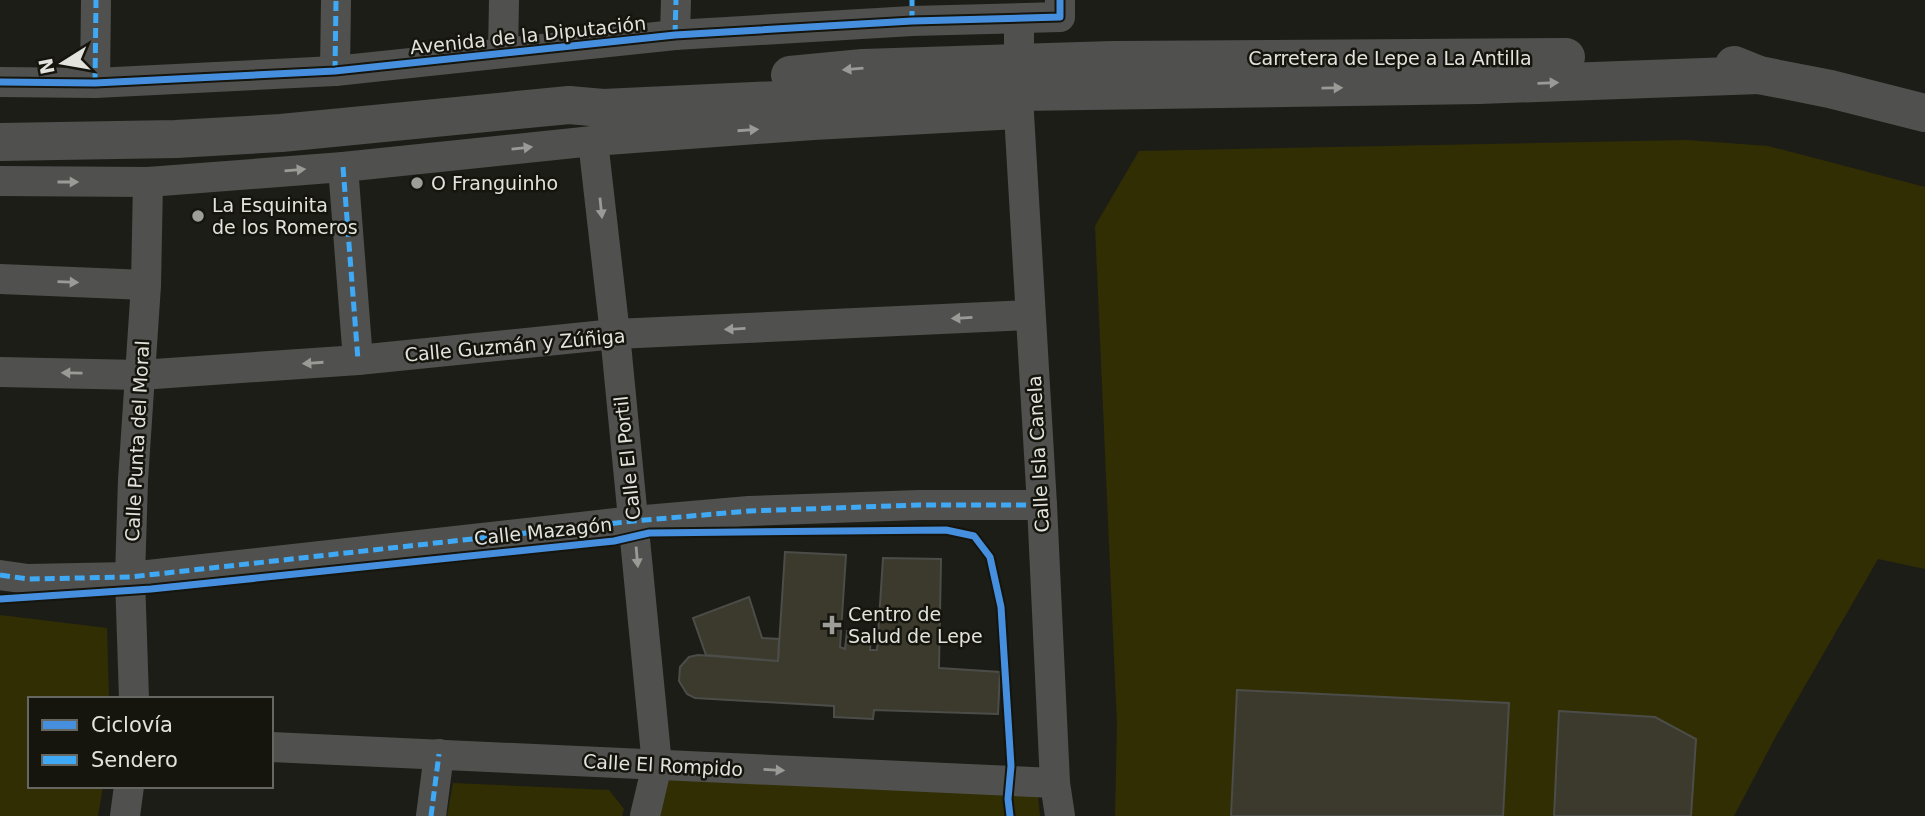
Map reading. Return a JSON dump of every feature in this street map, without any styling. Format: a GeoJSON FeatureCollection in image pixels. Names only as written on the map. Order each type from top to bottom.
{"type":"FeatureCollection","features":[{"type":"Feature","properties":{"kind":"main road","name":"Carretera de Lepe a La Antilla"},"geometry":{"type":"LineString","coordinates":[[1019,87],[1113,60],[1671,57],[1729,63],[1759,75],[1830,89],[1925,113]]}},
{"type":"Feature","properties":{"kind":"main road"},"geometry":{"type":"LineString","coordinates":[[569,105],[604,92],[863,68],[1019,87]]}},
{"type":"Feature","properties":{"kind":"main road","name":"Carretera de Lepe a La Antilla"},"geometry":{"type":"LineString","coordinates":[[1019,87],[1479,85],[1759,75]]}},
{"type":"Feature","properties":{"kind":"main road"},"geometry":{"type":"LineString","coordinates":[[0,142],[176,139],[281,133],[569,105],[603,108],[1019,87]]}},
{"type":"Feature","properties":{"kind":"street"},"geometry":{"type":"LineString","coordinates":[[95,83],[96,0]]}},
{"type":"Feature","properties":{"kind":"street"},"geometry":{"type":"LineString","coordinates":[[335,71],[336,0]]}},
{"type":"Feature","properties":{"kind":"street"},"geometry":{"type":"LineString","coordinates":[[503,53],[504,0]]}},
{"type":"Feature","properties":{"kind":"street"},"geometry":{"type":"LineString","coordinates":[[675,35],[676,0]]}},
{"type":"Feature","properties":{"kind":"street","name":"Avenida de la Diputación"},"geometry":{"type":"LineString","coordinates":[[0,82],[95,83],[335,71],[912,11],[1019,19],[1060,8]]}},
{"type":"Feature","properties":{"kind":"street"},"geometry":{"type":"LineString","coordinates":[[0,181],[148,182],[343,167],[593,141],[813,125],[1019,87],[1019,19]]}},
{"type":"Feature","properties":{"kind":"street","name":"Calle Isla Canela"},"geometry":{"type":"LineString","coordinates":[[1019,87],[1055,783],[1060,816]]}},
{"type":"Feature","properties":{"kind":"street","name":"Calle El Portil"},"geometry":{"type":"LineString","coordinates":[[593,141],[615,334],[657,765],[645,816]]}},
{"type":"Feature","properties":{"kind":"street"},"geometry":{"type":"LineString","coordinates":[[343,167],[358,360]]}},
{"type":"Feature","properties":{"kind":"street","name":"Calle Punta del Moral"},"geometry":{"type":"LineString","coordinates":[[134,697],[130,577],[133,480],[146,285],[148,182]]}},
{"type":"Feature","properties":{"kind":"street"},"geometry":{"type":"LineString","coordinates":[[0,279],[146,285]]}},
{"type":"Feature","properties":{"kind":"street","name":"Calle Guzmán y Zúñiga"},"geometry":{"type":"LineString","coordinates":[[0,372],[141,375],[358,360],[615,334],[1030,314]]}},
{"type":"Feature","properties":{"kind":"street","name":"Calle Mazagón"},"geometry":{"type":"LineString","coordinates":[[0,575],[29,579],[130,577],[634,521],[762,510],[919,505],[1042,505]]}},
{"type":"Feature","properties":{"kind":"street","name":"Calle El Rompido"},"geometry":{"type":"LineString","coordinates":[[273,747],[1055,783]]}},
{"type":"Feature","properties":{"kind":"street"},"geometry":{"type":"LineString","coordinates":[[431,816],[439,754]]}},
{"type":"Feature","properties":{"kind":"street"},"geometry":{"type":"LineString","coordinates":[[125,816],[129,788]]}},
{"type":"Feature","properties":{"kind":"shaded area"},"geometry":{"type":"Polygon","coordinates":[[[1687,140],[1768,146],[1925,187],[1925,569],[1878,559],[1776,736],[1734,816],[1115,816],[1117,725],[1095,226],[1139,151],[1687,140]]]}},
{"type":"Feature","properties":{"kind":"shaded area"},"geometry":{"type":"Polygon","coordinates":[[[0,615],[107,628],[109,697],[28,697],[28,788],[103,788],[98,816],[0,816],[0,615]]]}},
{"type":"Feature","properties":{"kind":"shaded area"},"geometry":{"type":"Polygon","coordinates":[[[669,779],[1038,796],[1040,816],[660,816],[669,779]]]}},
{"type":"Feature","properties":{"kind":"shaded area"},"geometry":{"type":"Polygon","coordinates":[[[453,783],[609,790],[624,809],[622,816],[447,816],[453,783]]]}},
{"type":"Feature","properties":{"kind":"building"},"geometry":{"type":"Polygon","coordinates":[[[785,552],[846,555],[840,647],[845,649],[847,631],[871,633],[870,650],[877,650],[883,558],[941,559],[939,668],[1000,672],[998,714],[874,710],[873,719],[834,717],[834,706],[695,698],[687,694],[679,681],[680,667],[689,657],[698,655],[778,661],[785,552]]]}},
{"type":"Feature","properties":{"kind":"building"},"geometry":{"type":"Polygon","coordinates":[[[749,597],[762,638],[779,639],[778,661],[706,655],[693,618],[749,597]]]}},
{"type":"Feature","properties":{"kind":"building"},"geometry":{"type":"Polygon","coordinates":[[[1237,690],[1509,703],[1503,816],[1231,816],[1237,690]]]}},
{"type":"Feature","properties":{"kind":"building"},"geometry":{"type":"Polygon","coordinates":[[[1559,711],[1655,717],[1696,739],[1691,816],[1554,816],[1559,711]]]}},
{"type":"Feature","properties":{"kind":"marked path"},"geometry":{"type":"LineString","coordinates":[[95,83],[96,0]]}},
{"type":"Feature","properties":{"kind":"marked path"},"geometry":{"type":"LineString","coordinates":[[335,71],[336,0]]}},
{"type":"Feature","properties":{"kind":"marked path"},"geometry":{"type":"LineString","coordinates":[[675,35],[676,0]]}},
{"type":"Feature","properties":{"kind":"marked path"},"geometry":{"type":"LineString","coordinates":[[912,0],[912,21]]}},
{"type":"Feature","properties":{"kind":"marked path"},"geometry":{"type":"LineString","coordinates":[[343,167],[358,360]]}},
{"type":"Feature","properties":{"kind":"marked path"},"geometry":{"type":"LineString","coordinates":[[0,575],[28,579],[130,577],[634,521],[749,511],[919,505],[1042,505]]}},
{"type":"Feature","properties":{"kind":"marked path"},"geometry":{"type":"LineString","coordinates":[[431,816],[439,754]]}},
{"type":"Feature","properties":{"kind":"cycle path"},"geometry":{"type":"LineString","coordinates":[[0,82],[95,83],[335,71],[675,35],[912,21],[1060,17],[1060,0]]}},
{"type":"Feature","properties":{"kind":"cycle path"},"geometry":{"type":"LineString","coordinates":[[0,599],[151,589],[614,541],[649,533],[946,530],[974,536],[990,557],[1001,607],[1011,766],[1008,799],[1010,816]]}},
{"type":"Feature","properties":{"kind":"place","name":"O Franguinho"},"geometry":{"type":"Point","coordinates":[417,183]}},
{"type":"Feature","properties":{"kind":"place","name":"La Esquinita de los Romeros"},"geometry":{"type":"Point","coordinates":[198,216]}},
{"type":"Feature","properties":{"kind":"place","name":"Centro de Salud de Lepe"},"geometry":{"type":"Point","coordinates":[832,625]}}]}
